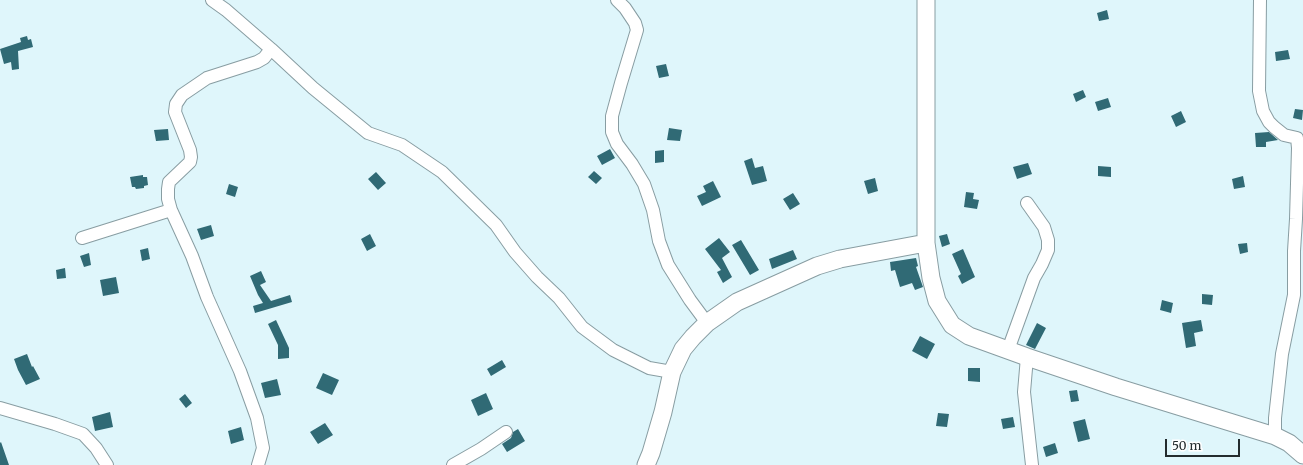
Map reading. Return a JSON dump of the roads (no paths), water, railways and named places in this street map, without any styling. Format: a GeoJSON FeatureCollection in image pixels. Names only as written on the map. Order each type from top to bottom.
{"type":"FeatureCollection","features":[{"type":"Feature","properties":{"kind":"street"},"geometry":{"type":"LineString","coordinates":[[212,0],[226,10],[313,88],[368,133],[402,145],[442,172],[496,225],[515,252],[537,277],[559,298],[582,327],[613,350],[649,368],[672,372]]}},
{"type":"Feature","properties":{"kind":"street"},"geometry":{"type":"LineString","coordinates":[[617,0],[625,8],[635,23],[637,30],[612,116],[612,132],[617,144],[632,164],[644,184],[653,210],[659,241],[668,266],[707,323]]}},
{"type":"Feature","properties":{"kind":"street"},"geometry":{"type":"LineString","coordinates":[[926,0],[926,243],[931,278],[938,301],[952,325],[969,336],[1027,357],[1116,387],[1275,436],[1289,443],[1303,455]]}},
{"type":"Feature","properties":{"kind":"street"},"geometry":{"type":"LineString","coordinates":[[1260,0],[1260,91],[1263,111],[1268,122],[1284,135],[1300,138],[1294,251],[1294,295],[1282,354],[1274,418],[1275,436]]}},
{"type":"Feature","properties":{"kind":"street"},"geometry":{"type":"LineString","coordinates":[[258,465],[263,448],[257,418],[240,371],[171,210],[168,199],[168,189],[169,182],[190,162],[191,157],[190,150],[175,112],[176,104],[182,95],[207,78],[257,62],[264,58],[271,49]]}},
{"type":"Feature","properties":{"kind":"street"},"geometry":{"type":"LineString","coordinates":[[1008,350],[1034,278],[1048,250],[1048,240],[1044,227],[1027,203]]}},
{"type":"Feature","properties":{"kind":"street"},"geometry":{"type":"LineString","coordinates":[[82,238],[171,210]]}},
{"type":"Feature","properties":{"kind":"street"},"geometry":{"type":"LineString","coordinates":[[646,465],[663,412],[672,372],[683,349],[707,323],[737,302],[817,266],[840,259],[926,243]]}},
{"type":"Feature","properties":{"kind":"street"},"geometry":{"type":"LineString","coordinates":[[1027,357],[1024,392],[1032,465]]}},
{"type":"Feature","properties":{"kind":"street"},"geometry":{"type":"LineString","coordinates":[[0,408],[83,434],[96,448],[108,465]]}},
{"type":"Feature","properties":{"kind":"street"},"geometry":{"type":"LineString","coordinates":[[453,465],[481,449],[506,432]]}}]}
